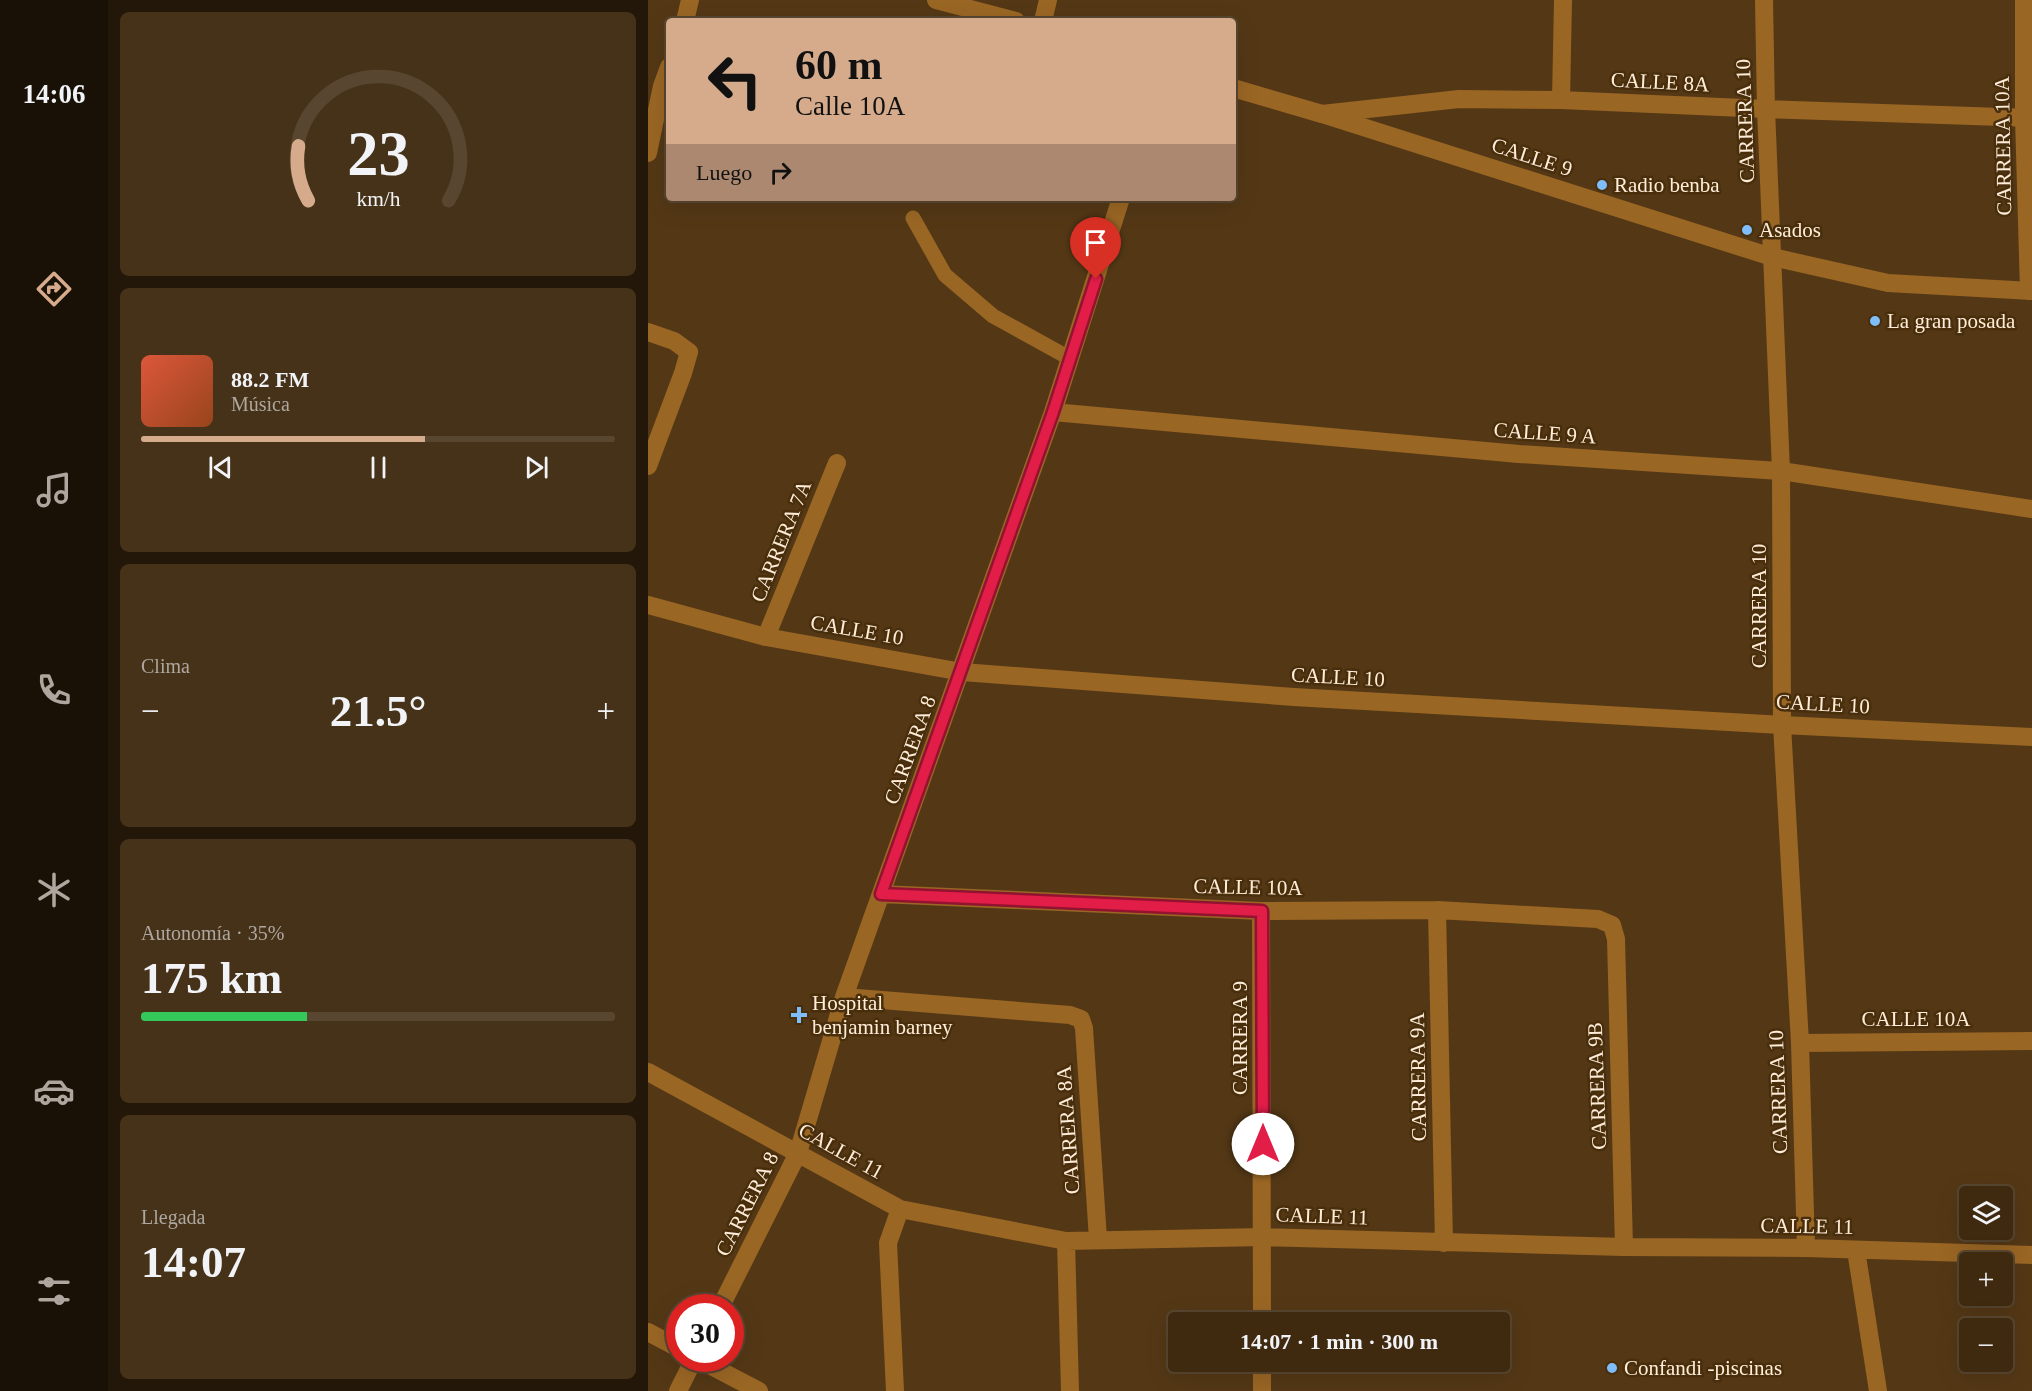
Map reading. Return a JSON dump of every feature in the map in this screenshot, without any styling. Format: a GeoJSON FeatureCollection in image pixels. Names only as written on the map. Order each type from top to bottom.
{"type":"FeatureCollection","features":[{"type":"Feature","properties":{"kind":"street"},"geometry":{"type":"LineString","coordinates":[[686,18],[690,0]]}},
{"type":"Feature","properties":{"kind":"street"},"geometry":{"type":"LineString","coordinates":[[936,0],[1005,18]]}},
{"type":"Feature","properties":{"kind":"street"},"geometry":{"type":"LineString","coordinates":[[1044,18],[1048,0]]}},
{"type":"Feature","properties":{"kind":"street"},"geometry":{"type":"LineString","coordinates":[[1561,100],[1563,0]]}},
{"type":"Feature","properties":{"kind":"street","name":"CARRERA 10"},"geometry":{"type":"LineString","coordinates":[[1764,0],[1766,109],[1781,471],[1782,725],[1800,1043],[1806,1248]]}},
{"type":"Feature","properties":{"kind":"street","name":"CARRERA 10A"},"geometry":{"type":"LineString","coordinates":[[2024,0],[2031,291]]}},
{"type":"Feature","properties":{"kind":"street"},"geometry":{"type":"LineString","coordinates":[[648,153],[666,75]]}},
{"type":"Feature","properties":{"kind":"street","name":"CALLE 9"},"geometry":{"type":"LineString","coordinates":[[1236,89],[1772,257],[1888,283],[2031,291]]}},
{"type":"Feature","properties":{"kind":"street","name":"CALLE 8A"},"geometry":{"type":"LineString","coordinates":[[1322,114],[1459,99],[1561,100],[2028,118]]}},
{"type":"Feature","properties":{"kind":"street","name":"CARRERA 8"},"geometry":{"type":"LineString","coordinates":[[727,1294],[798,1153],[844,996],[962,672],[1053,412],[1120,201]]}},
{"type":"Feature","properties":{"kind":"street"},"geometry":{"type":"LineString","coordinates":[[648,332],[674,341],[688,352],[683,373],[648,466]]}},
{"type":"Feature","properties":{"kind":"street","name":"CALLE 9 A"},"geometry":{"type":"LineString","coordinates":[[1053,412],[1519,454],[1781,471],[2032,509]]}},
{"type":"Feature","properties":{"kind":"street","name":"CARRERA 7A"},"geometry":{"type":"LineString","coordinates":[[766,637],[837,463]]}},
{"type":"Feature","properties":{"kind":"street","name":"CALLE 10"},"geometry":{"type":"LineString","coordinates":[[648,605],[766,637],[962,672],[1294,697],[2032,737]]}},
{"type":"Feature","properties":{"kind":"street","name":"CALLE 10A"},"geometry":{"type":"LineString","coordinates":[[881,894],[1262,911],[1437,910],[1598,919],[1612,925]]}},
{"type":"Feature","properties":{"kind":"street","name":"CARRERA 9A"},"geometry":{"type":"LineString","coordinates":[[1437,910],[1443,1243]]}},
{"type":"Feature","properties":{"kind":"street","name":"CARRERA 9"},"geometry":{"type":"LineString","coordinates":[[1262,911],[1262,1312]]}},
{"type":"Feature","properties":{"kind":"street","name":"CARRERA 9B"},"geometry":{"type":"LineString","coordinates":[[1612,925],[1616,951],[1624,1247]]}},
{"type":"Feature","properties":{"kind":"street","name":"CARRERA 8A"},"geometry":{"type":"LineString","coordinates":[[844,996],[1070,1015],[1081,1019],[1084,1028],[1098,1239]]}},
{"type":"Feature","properties":{"kind":"street","name":"CALLE 10A"},"geometry":{"type":"LineString","coordinates":[[1800,1043],[2032,1041]]}},
{"type":"Feature","properties":{"kind":"street","name":"CALLE 11"},"geometry":{"type":"LineString","coordinates":[[648,1072],[900,1209],[1066,1241],[1263,1237],[2032,1255]]}},
{"type":"Feature","properties":{"kind":"street"},"geometry":{"type":"LineString","coordinates":[[895,1391],[888,1243],[900,1209]]}},
{"type":"Feature","properties":{"kind":"street"},"geometry":{"type":"LineString","coordinates":[[1066,1241],[1070,1391]]}},
{"type":"Feature","properties":{"kind":"street"},"geometry":{"type":"LineString","coordinates":[[1856,1250],[1878,1391]]}},
{"type":"Feature","properties":{"kind":"street"},"geometry":{"type":"LineString","coordinates":[[648,1332],[666,1342]]}},
{"type":"Feature","properties":{"kind":"street"},"geometry":{"type":"LineString","coordinates":[[678,1391],[689,1372]]}},
{"type":"Feature","properties":{"kind":"street"},"geometry":{"type":"LineString","coordinates":[[722,1372],[759,1391]]}},
{"type":"Feature","properties":{"kind":"street"},"geometry":{"type":"LineString","coordinates":[[1262,1372],[1262,1391]]}},
{"type":"Feature","properties":{"kind":"lane"},"geometry":{"type":"LineString","coordinates":[[913,218],[945,274],[993,316],[1071,359]]}},
{"type":"Feature","properties":{"kind":"place","name":"Radio benba"},"geometry":{"type":"Point","coordinates":[1602,185]}},
{"type":"Feature","properties":{"kind":"place","name":"Asados"},"geometry":{"type":"Point","coordinates":[1747,230]}},
{"type":"Feature","properties":{"kind":"place","name":"La gran posada"},"geometry":{"type":"Point","coordinates":[1875,321]}},
{"type":"Feature","properties":{"kind":"place","name":"Hospital benjamin barney"},"geometry":{"type":"Point","coordinates":[799,1015]}},
{"type":"Feature","properties":{"kind":"place","name":"Confandi -piscinas"},"geometry":{"type":"Point","coordinates":[1612,1368]}},
{"type":"Feature","properties":{"kind":"route"},"geometry":{"type":"LineString","coordinates":[[1096,279],[1053,412],[881,894],[1262,911],[1263,1144]]}}]}
